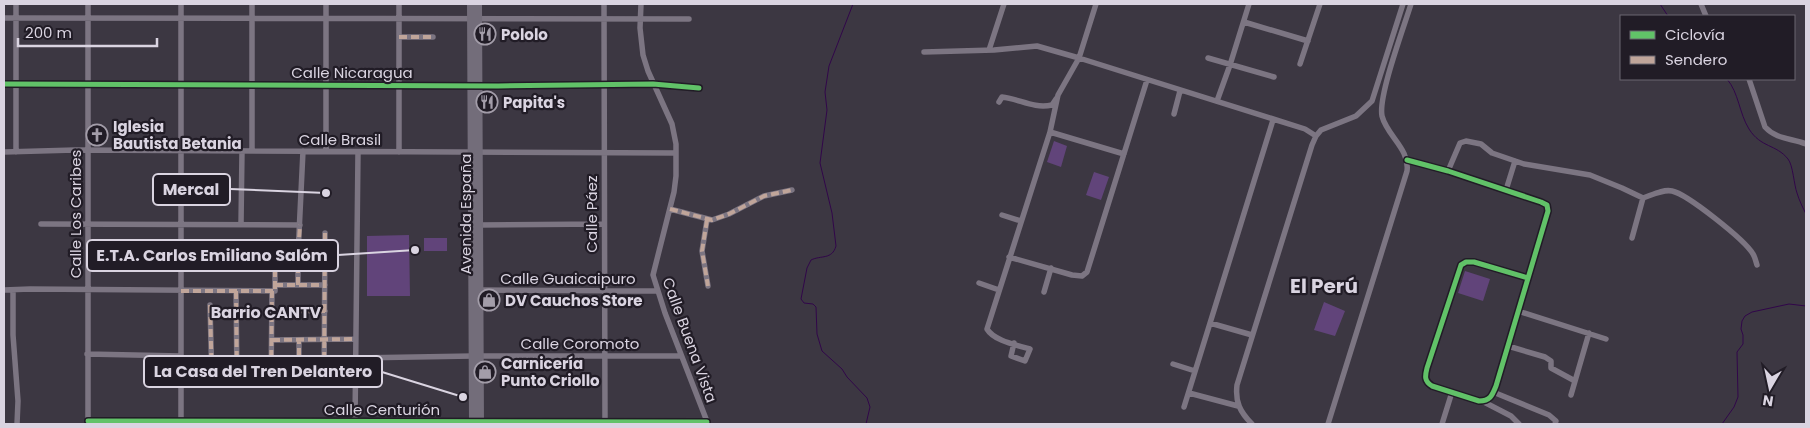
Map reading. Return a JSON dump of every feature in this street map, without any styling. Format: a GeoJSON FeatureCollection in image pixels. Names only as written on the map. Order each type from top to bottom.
{"type":"FeatureCollection","features":[{"type":"Feature","properties":{"kind":"main road","name":"Avenida España"},"geometry":{"type":"LineString","coordinates":[[471,4],[475,19]]}},
{"type":"Feature","properties":{"kind":"main road","name":"Avenida España"},"geometry":{"type":"LineString","coordinates":[[476,423],[475,19],[478,4]]}},
{"type":"Feature","properties":{"kind":"main road","name":"Avenida España"},"geometry":{"type":"LineString","coordinates":[[475,152],[479,225],[476,356]]}},
{"type":"Feature","properties":{"kind":"street"},"geometry":{"type":"LineString","coordinates":[[16,4],[16,152]]}},
{"type":"Feature","properties":{"kind":"street","name":"Calle Los Caribes"},"geometry":{"type":"LineString","coordinates":[[88,4],[88,423]]}},
{"type":"Feature","properties":{"kind":"street"},"geometry":{"type":"LineString","coordinates":[[181,4],[181,423]]}},
{"type":"Feature","properties":{"kind":"street"},"geometry":{"type":"LineString","coordinates":[[252,4],[252,151]]}},
{"type":"Feature","properties":{"kind":"street"},"geometry":{"type":"LineString","coordinates":[[326,4],[326,151]]}},
{"type":"Feature","properties":{"kind":"street"},"geometry":{"type":"LineString","coordinates":[[399,4],[399,152]]}},
{"type":"Feature","properties":{"kind":"street","name":"Calle Páez"},"geometry":{"type":"LineString","coordinates":[[604,4],[605,423]]}},
{"type":"Feature","properties":{"kind":"street","name":"Calle Buena Vista"},"geometry":{"type":"LineString","coordinates":[[641,4],[640,19],[643,55],[653,84],[674,131],[676,153],[676,184],[653,275],[657,291],[707,423]]}},
{"type":"Feature","properties":{"kind":"street"},"geometry":{"type":"LineString","coordinates":[[989,50],[1004,4]]}},
{"type":"Feature","properties":{"kind":"street"},"geometry":{"type":"LineString","coordinates":[[998,102],[1002,97],[1012,98],[1026,104],[1052,105],[1078,58],[1096,4]]}},
{"type":"Feature","properties":{"kind":"street"},"geometry":{"type":"LineString","coordinates":[[1217,101],[1249,4]]}},
{"type":"Feature","properties":{"kind":"street"},"geometry":{"type":"LineString","coordinates":[[1300,64],[1320,4]]}},
{"type":"Feature","properties":{"kind":"street"},"geometry":{"type":"LineString","coordinates":[[1252,424],[1242,414],[1238,406],[1237,385],[1312,145],[1316,136],[1326,128],[1356,116],[1372,101],[1403,4]]}},
{"type":"Feature","properties":{"kind":"street"},"geometry":{"type":"LineString","coordinates":[[1328,424],[1407,174],[1407,160],[1386,126],[1381,106],[1411,4]]}},
{"type":"Feature","properties":{"kind":"street"},"geometry":{"type":"LineString","coordinates":[[4,18],[689,19]]}},
{"type":"Feature","properties":{"kind":"street"},"geometry":{"type":"LineString","coordinates":[[1244,22],[1308,41]]}},
{"type":"Feature","properties":{"kind":"street"},"geometry":{"type":"LineString","coordinates":[[399,37],[433,37]]}},
{"type":"Feature","properties":{"kind":"street"},"geometry":{"type":"LineString","coordinates":[[924,52],[1037,46],[1305,129],[1316,136]]}},
{"type":"Feature","properties":{"kind":"street"},"geometry":{"type":"LineString","coordinates":[[1208,58],[1274,77]]}},
{"type":"Feature","properties":{"kind":"street"},"geometry":{"type":"LineString","coordinates":[[1009,257],[1082,276],[1087,272],[1147,80]]}},
{"type":"Feature","properties":{"kind":"street"},"geometry":{"type":"LineString","coordinates":[[1749,80],[1765,127],[1770,133],[1777,137],[1806,144]]}},
{"type":"Feature","properties":{"kind":"street","name":"Calle Nicaragua"},"geometry":{"type":"LineString","coordinates":[[4,84],[475,86],[653,84],[699,88]]}},
{"type":"Feature","properties":{"kind":"street"},"geometry":{"type":"LineString","coordinates":[[1174,114],[1180,90]]}},
{"type":"Feature","properties":{"kind":"street"},"geometry":{"type":"LineString","coordinates":[[1014,343],[990,334],[987,329],[1050,132],[1058,95]]}},
{"type":"Feature","properties":{"kind":"street"},"geometry":{"type":"LineString","coordinates":[[1184,407],[1273,120]]}},
{"type":"Feature","properties":{"kind":"street"},"geometry":{"type":"LineString","coordinates":[[1050,132],[1124,154]]}},
{"type":"Feature","properties":{"kind":"street"},"geometry":{"type":"LineString","coordinates":[[1448,171],[1460,142],[1466,141],[1481,144],[1492,153],[1539,168],[1590,175],[1643,198],[1666,190],[1674,191],[1707,211],[1742,241],[1753,255],[1757,265]]}},
{"type":"Feature","properties":{"kind":"street","name":"Calle Brasil"},"geometry":{"type":"LineString","coordinates":[[4,152],[87,150],[676,153]]}},
{"type":"Feature","properties":{"kind":"street"},"geometry":{"type":"LineString","coordinates":[[241,224],[242,151]]}},
{"type":"Feature","properties":{"kind":"street"},"geometry":{"type":"LineString","coordinates":[[298,285],[303,151]]}},
{"type":"Feature","properties":{"kind":"street"},"geometry":{"type":"LineString","coordinates":[[355,422],[358,152]]}},
{"type":"Feature","properties":{"kind":"street"},"geometry":{"type":"LineString","coordinates":[[1407,160],[1506,190],[1541,202],[1547,206],[1548,212],[1494,392],[1491,398],[1482,401]]}},
{"type":"Feature","properties":{"kind":"street"},"geometry":{"type":"LineString","coordinates":[[1506,190],[1514,161]]}},
{"type":"Feature","properties":{"kind":"street"},"geometry":{"type":"LineString","coordinates":[[670,209],[712,220],[772,194],[792,190]]}},
{"type":"Feature","properties":{"kind":"street"},"geometry":{"type":"LineString","coordinates":[[1632,238],[1643,198]]}},
{"type":"Feature","properties":{"kind":"street"},"geometry":{"type":"LineString","coordinates":[[1002,215],[1021,221]]}},
{"type":"Feature","properties":{"kind":"street"},"geometry":{"type":"LineString","coordinates":[[707,220],[702,251],[708,286]]}},
{"type":"Feature","properties":{"kind":"street"},"geometry":{"type":"LineString","coordinates":[[41,224],[300,225]]}},
{"type":"Feature","properties":{"kind":"street"},"geometry":{"type":"LineString","coordinates":[[479,225],[604,224]]}},
{"type":"Feature","properties":{"kind":"street"},"geometry":{"type":"LineString","coordinates":[[324,233],[324,384]]}},
{"type":"Feature","properties":{"kind":"street"},"geometry":{"type":"LineString","coordinates":[[225,254],[298,254]]}},
{"type":"Feature","properties":{"kind":"street"},"geometry":{"type":"LineString","coordinates":[[271,382],[275,254]]}},
{"type":"Feature","properties":{"kind":"street"},"geometry":{"type":"LineString","coordinates":[[1519,424],[1511,416],[1482,401],[1432,386],[1427,383],[1425,377],[1461,265],[1466,262],[1474,262],[1528,278]]}},
{"type":"Feature","properties":{"kind":"street"},"geometry":{"type":"LineString","coordinates":[[1044,292],[1051,268]]}},
{"type":"Feature","properties":{"kind":"street"},"geometry":{"type":"LineString","coordinates":[[979,283],[999,290]]}},
{"type":"Feature","properties":{"kind":"street"},"geometry":{"type":"LineString","coordinates":[[4,290],[236,291],[274,289],[298,285],[325,285]]}},
{"type":"Feature","properties":{"kind":"street"},"geometry":{"type":"LineString","coordinates":[[13,290],[13,335],[18,400],[17,424]]}},
{"type":"Feature","properties":{"kind":"street","name":"Calle Guaicaipuro"},"geometry":{"type":"LineString","coordinates":[[479,290],[657,291]]}},
{"type":"Feature","properties":{"kind":"street"},"geometry":{"type":"LineString","coordinates":[[236,291],[237,380]]}},
{"type":"Feature","properties":{"kind":"street"},"geometry":{"type":"LineString","coordinates":[[210,304],[212,383]]}},
{"type":"Feature","properties":{"kind":"street"},"geometry":{"type":"LineString","coordinates":[[294,311],[325,310]]}},
{"type":"Feature","properties":{"kind":"street"},"geometry":{"type":"LineString","coordinates":[[1518,311],[1606,339]]}},
{"type":"Feature","properties":{"kind":"street"},"geometry":{"type":"LineString","coordinates":[[1210,323],[1252,335]]}},
{"type":"Feature","properties":{"kind":"street"},"geometry":{"type":"LineString","coordinates":[[1571,395],[1588,333]]}},
{"type":"Feature","properties":{"kind":"street"},"geometry":{"type":"LineString","coordinates":[[272,340],[356,339]]}},
{"type":"Feature","properties":{"kind":"street"},"geometry":{"type":"LineString","coordinates":[[299,340],[299,380]]}},
{"type":"Feature","properties":{"kind":"street"},"geometry":{"type":"LineString","coordinates":[[1508,346],[1544,356],[1551,361],[1551,368],[1575,381]]}},
{"type":"Feature","properties":{"kind":"street"},"geometry":{"type":"LineString","coordinates":[[87,354],[211,360],[237,359]]}},
{"type":"Feature","properties":{"kind":"street","name":"Calle Coromoto"},"geometry":{"type":"LineString","coordinates":[[356,358],[681,356]]}},
{"type":"Feature","properties":{"kind":"street"},"geometry":{"type":"LineString","coordinates":[[1173,364],[1195,371]]}},
{"type":"Feature","properties":{"kind":"street"},"geometry":{"type":"LineString","coordinates":[[1442,424],[1452,392]]}},
{"type":"Feature","properties":{"kind":"street"},"geometry":{"type":"LineString","coordinates":[[1494,392],[1549,415],[1556,421],[1555,424]]}},
{"type":"Feature","properties":{"kind":"street"},"geometry":{"type":"LineString","coordinates":[[1189,393],[1238,406]]}},
{"type":"Feature","properties":{"kind":"street","name":"Calle Centurión"},"geometry":{"type":"LineString","coordinates":[[88,423],[707,423]]}},
{"type":"Feature","properties":{"kind":"shaded area"},"geometry":{"type":"Polygon","coordinates":[[[1054,141],[1067,146],[1061,167],[1047,162],[1054,141]]]}},
{"type":"Feature","properties":{"kind":"shaded area"},"geometry":{"type":"Polygon","coordinates":[[[1094,172],[1109,177],[1101,200],[1086,195],[1094,172]]]}},
{"type":"Feature","properties":{"kind":"shaded area"},"geometry":{"type":"Polygon","coordinates":[[[409,235],[410,296],[367,296],[367,236],[409,235]]]}},
{"type":"Feature","properties":{"kind":"shaded area"},"geometry":{"type":"Polygon","coordinates":[[[424,238],[447,238],[447,251],[424,251],[424,238]]]}},
{"type":"Feature","properties":{"kind":"shaded area"},"geometry":{"type":"Polygon","coordinates":[[[1465,271],[1490,279],[1483,301],[1458,293],[1465,271]]]}},
{"type":"Feature","properties":{"kind":"shaded area"},"geometry":{"type":"Polygon","coordinates":[[[1324,302],[1345,311],[1335,336],[1314,330],[1324,302]]]}},
{"type":"Feature","properties":{"kind":"waterway"},"geometry":{"type":"LineString","coordinates":[[853,4],[829,66],[825,92],[827,110],[820,163],[832,213],[836,246],[829,255],[811,260],[807,268],[801,299],[804,303],[813,304],[816,307],[817,334],[822,351],[842,369],[867,398],[870,407],[866,424]]}},
{"type":"Feature","properties":{"kind":"waterway"},"geometry":{"type":"LineString","coordinates":[[1660,4],[1667,15]]}},
{"type":"Feature","properties":{"kind":"waterway"},"geometry":{"type":"LineString","coordinates":[[1728,80],[1734,90],[1749,129],[1758,140],[1779,151],[1790,162],[1797,193],[1806,214]]}},
{"type":"Feature","properties":{"kind":"waterway"},"geometry":{"type":"LineString","coordinates":[[1722,424],[1734,407],[1738,397],[1737,352],[1743,344],[1741,329],[1745,316],[1752,312],[1789,304],[1806,306]]}},
{"type":"Feature","properties":{"kind":"marked path"},"geometry":{"type":"LineString","coordinates":[[399,37],[433,37]]}},
{"type":"Feature","properties":{"kind":"marked path"},"geometry":{"type":"LineString","coordinates":[[670,209],[712,220],[729,214],[764,196],[792,190]]}},
{"type":"Feature","properties":{"kind":"marked path"},"geometry":{"type":"LineString","coordinates":[[707,220],[702,251],[708,286]]}},
{"type":"Feature","properties":{"kind":"marked path"},"geometry":{"type":"LineString","coordinates":[[298,285],[300,225]]}},
{"type":"Feature","properties":{"kind":"marked path"},"geometry":{"type":"LineString","coordinates":[[324,384],[325,233]]}},
{"type":"Feature","properties":{"kind":"marked path"},"geometry":{"type":"LineString","coordinates":[[225,254],[298,254]]}},
{"type":"Feature","properties":{"kind":"marked path"},"geometry":{"type":"LineString","coordinates":[[181,291],[275,291],[275,254]]}},
{"type":"Feature","properties":{"kind":"marked path"},"geometry":{"type":"LineString","coordinates":[[275,285],[325,285]]}},
{"type":"Feature","properties":{"kind":"marked path"},"geometry":{"type":"LineString","coordinates":[[236,291],[237,380]]}},
{"type":"Feature","properties":{"kind":"marked path"},"geometry":{"type":"LineString","coordinates":[[271,382],[272,291]]}},
{"type":"Feature","properties":{"kind":"marked path"},"geometry":{"type":"LineString","coordinates":[[210,305],[212,383]]}},
{"type":"Feature","properties":{"kind":"marked path"},"geometry":{"type":"LineString","coordinates":[[294,311],[325,311]]}},
{"type":"Feature","properties":{"kind":"marked path"},"geometry":{"type":"LineString","coordinates":[[272,340],[356,339]]}},
{"type":"Feature","properties":{"kind":"marked path"},"geometry":{"type":"LineString","coordinates":[[299,340],[299,380]]}},
{"type":"Feature","properties":{"kind":"marked path"},"geometry":{"type":"LineString","coordinates":[[181,360],[237,359]]}},
{"type":"Feature","properties":{"kind":"cycle path"},"geometry":{"type":"LineString","coordinates":[[4,84],[498,86],[653,84],[699,88]]}},
{"type":"Feature","properties":{"kind":"cycle path"},"geometry":{"type":"LineString","coordinates":[[1407,160],[1448,171],[1541,202],[1547,205],[1548,211],[1496,386],[1492,395],[1486,400],[1479,401],[1429,384],[1426,378],[1427,368],[1461,265],[1466,262],[1474,262],[1528,278]]}},
{"type":"Feature","properties":{"kind":"cycle path"},"geometry":{"type":"LineString","coordinates":[[88,421],[707,422]]}},
{"type":"Feature","properties":{"kind":"place","name":"Pololo"},"geometry":{"type":"Point","coordinates":[485,34]}},
{"type":"Feature","properties":{"kind":"place","name":"Papita's"},"geometry":{"type":"Point","coordinates":[487,102]}},
{"type":"Feature","properties":{"kind":"place","name":"Iglesia Bautista Betania"},"geometry":{"type":"Point","coordinates":[97,135]}},
{"type":"Feature","properties":{"kind":"place","name":"Mercal"},"geometry":{"type":"Point","coordinates":[326,193]}},
{"type":"Feature","properties":{"kind":"place","name":"E.T.A. Carlos Emiliano Salóm"},"geometry":{"type":"Point","coordinates":[415,250]}},
{"type":"Feature","properties":{"kind":"place","name":"DV Cauchos Store"},"geometry":{"type":"Point","coordinates":[489,300]}},
{"type":"Feature","properties":{"kind":"place","name":"Carnicería Punto Criollo"},"geometry":{"type":"Point","coordinates":[485,372]}},
{"type":"Feature","properties":{"kind":"place","name":"La Casa del Tren Delantero"},"geometry":{"type":"Point","coordinates":[463,397]}},
{"type":"Feature","properties":{"kind":"district","name":"El Perú"},"geometry":{"type":"Point","coordinates":[1324,286]}},
{"type":"Feature","properties":{"kind":"district","name":"Barrio CANTV"},"geometry":{"type":"Point","coordinates":[266,312]}}]}
